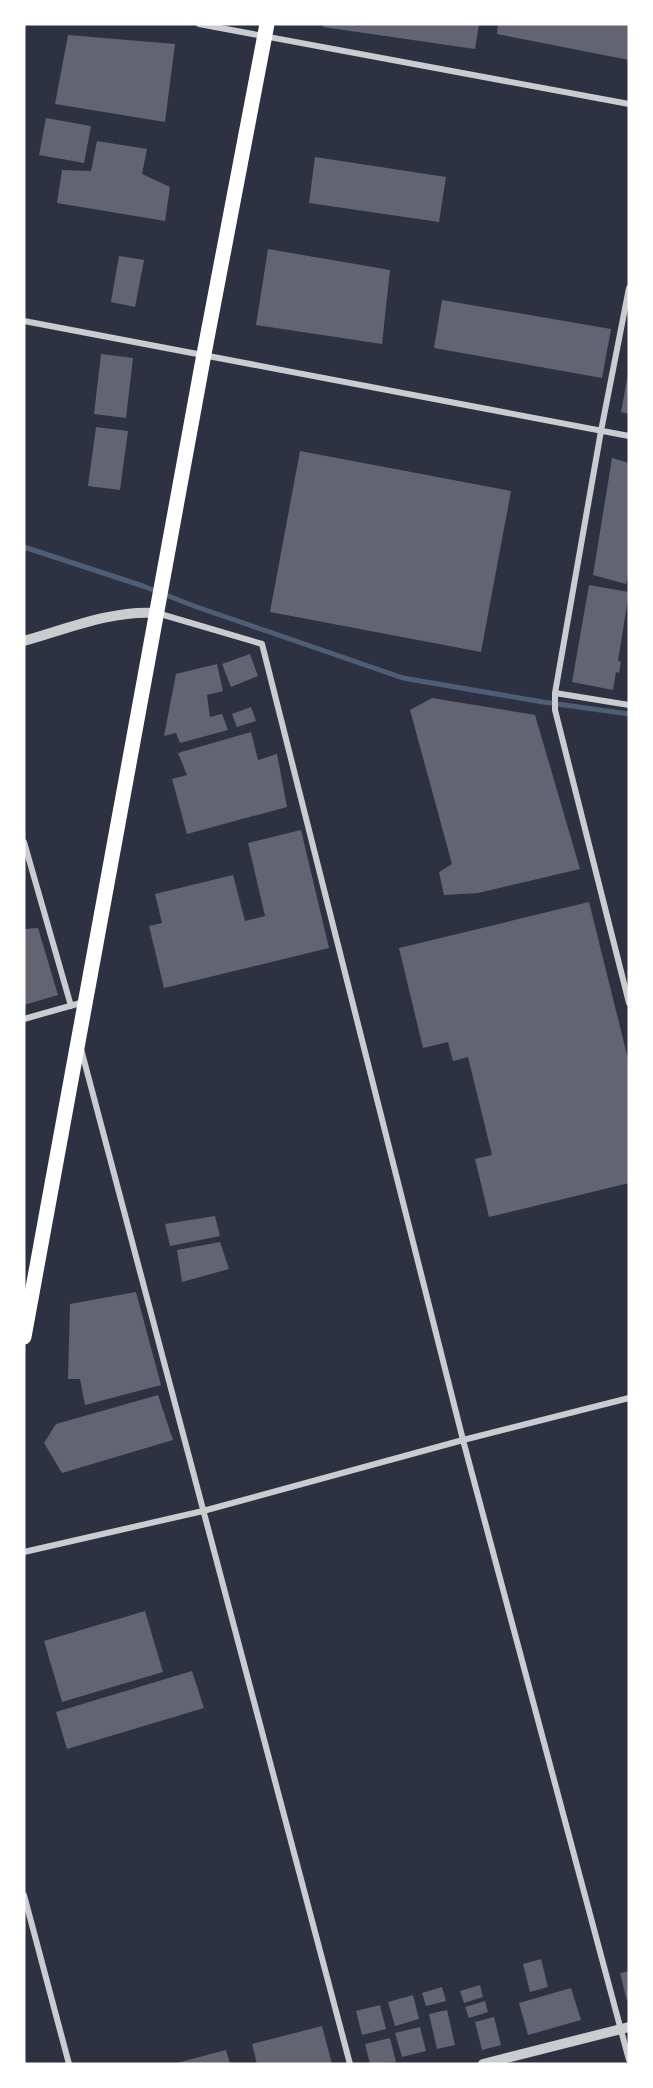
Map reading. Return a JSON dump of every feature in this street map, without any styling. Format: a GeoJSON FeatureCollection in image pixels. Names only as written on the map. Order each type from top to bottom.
{"type":"FeatureCollection","features":[{"type":"Feature","properties":{"kind":"main road"},"geometry":{"type":"LineString","coordinates":[[24,1337],[79,1043],[78,1004],[164,573],[266,30]]}},
{"type":"Feature","properties":{"kind":"street"},"geometry":{"type":"LineString","coordinates":[[199,24],[266,30],[629,104]]}},
{"type":"Feature","properties":{"kind":"street"},"geometry":{"type":"LineString","coordinates":[[629,288],[555,693],[555,710],[629,1003]]}},
{"type":"Feature","properties":{"kind":"street"},"geometry":{"type":"LineString","coordinates":[[24,321],[629,436]]}},
{"type":"Feature","properties":{"kind":"street"},"geometry":{"type":"LineString","coordinates":[[24,641],[115,615],[137,612],[156,613],[262,644],[463,1440],[625,2028],[629,2060]]}},
{"type":"Feature","properties":{"kind":"street"},"geometry":{"type":"LineString","coordinates":[[555,693],[629,705]]}},
{"type":"Feature","properties":{"kind":"street"},"geometry":{"type":"LineString","coordinates":[[24,842],[78,1004],[24,1019]]}},
{"type":"Feature","properties":{"kind":"street"},"geometry":{"type":"LineString","coordinates":[[79,1043],[350,2064]]}},
{"type":"Feature","properties":{"kind":"street"},"geometry":{"type":"LineString","coordinates":[[24,1552],[203,1511],[463,1440],[629,1398]]}},
{"type":"Feature","properties":{"kind":"street"},"geometry":{"type":"LineString","coordinates":[[24,1894],[69,2064]]}},
{"type":"Feature","properties":{"kind":"street"},"geometry":{"type":"LineString","coordinates":[[483,2064],[625,2028]]}},
{"type":"Feature","properties":{"kind":"building"},"geometry":{"type":"Polygon","coordinates":[[[324,24],[479,24],[475,49],[323,27],[324,24]]]}},
{"type":"Feature","properties":{"kind":"building"},"geometry":{"type":"Polygon","coordinates":[[[498,24],[629,24],[629,60],[497,34],[498,24]]]}},
{"type":"Feature","properties":{"kind":"building"},"geometry":{"type":"Polygon","coordinates":[[[68,35],[175,44],[165,122],[55,104],[68,35]]]}},
{"type":"Feature","properties":{"kind":"building"},"geometry":{"type":"Polygon","coordinates":[[[46,118],[91,126],[84,163],[39,155],[46,118]]]}},
{"type":"Feature","properties":{"kind":"building"},"geometry":{"type":"Polygon","coordinates":[[[97,141],[147,149],[142,174],[170,187],[165,221],[57,203],[62,170],[91,171],[97,141]]]}},
{"type":"Feature","properties":{"kind":"building"},"geometry":{"type":"Polygon","coordinates":[[[315,157],[446,177],[439,222],[309,203],[315,157]]]}},
{"type":"Feature","properties":{"kind":"building"},"geometry":{"type":"Polygon","coordinates":[[[268,249],[390,270],[382,344],[256,325],[268,249]]]}},
{"type":"Feature","properties":{"kind":"building"},"geometry":{"type":"Polygon","coordinates":[[[119,256],[144,260],[135,307],[111,302],[119,256]]]}},
{"type":"Feature","properties":{"kind":"building"},"geometry":{"type":"Polygon","coordinates":[[[442,300],[611,329],[602,378],[434,348],[442,300]]]}},
{"type":"Feature","properties":{"kind":"building"},"geometry":{"type":"Polygon","coordinates":[[[101,354],[133,358],[126,418],[94,414],[101,354]]]}},
{"type":"Feature","properties":{"kind":"building"},"geometry":{"type":"Polygon","coordinates":[[[629,374],[629,414],[621,412],[629,374]]]}},
{"type":"Feature","properties":{"kind":"building"},"geometry":{"type":"Polygon","coordinates":[[[96,427],[128,431],[120,490],[88,486],[96,427]]]}},
{"type":"Feature","properties":{"kind":"building"},"geometry":{"type":"Polygon","coordinates":[[[300,451],[511,491],[481,652],[270,612],[300,451]]]}},
{"type":"Feature","properties":{"kind":"building"},"geometry":{"type":"Polygon","coordinates":[[[612,458],[629,463],[629,571],[626,584],[593,575],[612,458]]]}},
{"type":"Feature","properties":{"kind":"building"},"geometry":{"type":"Polygon","coordinates":[[[589,585],[629,592],[618,661],[621,662],[619,673],[616,672],[613,690],[572,682],[589,585]]]}},
{"type":"Feature","properties":{"kind":"building"},"geometry":{"type":"Polygon","coordinates":[[[250,654],[258,676],[231,687],[222,664],[250,654]]]}},
{"type":"Feature","properties":{"kind":"building"},"geometry":{"type":"Polygon","coordinates":[[[217,664],[223,691],[207,695],[210,717],[222,714],[228,730],[180,743],[176,733],[164,736],[176,674],[217,664]]]}},
{"type":"Feature","properties":{"kind":"building"},"geometry":{"type":"Polygon","coordinates":[[[432,698],[535,715],[580,869],[478,893],[444,895],[439,872],[452,864],[410,710],[432,698]]]}},
{"type":"Feature","properties":{"kind":"building"},"geometry":{"type":"Polygon","coordinates":[[[251,707],[256,721],[237,727],[232,714],[251,707]]]}},
{"type":"Feature","properties":{"kind":"building"},"geometry":{"type":"Polygon","coordinates":[[[251,732],[258,760],[277,754],[287,807],[187,834],[172,779],[187,775],[178,753],[251,732]]]}},
{"type":"Feature","properties":{"kind":"building"},"geometry":{"type":"Polygon","coordinates":[[[301,830],[329,948],[164,988],[149,926],[162,923],[155,894],[233,875],[245,921],[265,916],[248,843],[301,830]]]}},
{"type":"Feature","properties":{"kind":"building"},"geometry":{"type":"Polygon","coordinates":[[[589,902],[629,1063],[629,1183],[489,1217],[475,1159],[492,1155],[468,1057],[453,1061],[448,1042],[423,1048],[399,948],[589,902]]]}},
{"type":"Feature","properties":{"kind":"building"},"geometry":{"type":"Polygon","coordinates":[[[38,928],[58,995],[24,1005],[24,929],[38,928]]]}},
{"type":"Feature","properties":{"kind":"building"},"geometry":{"type":"Polygon","coordinates":[[[215,1216],[220,1236],[170,1246],[165,1224],[215,1216]]]}},
{"type":"Feature","properties":{"kind":"building"},"geometry":{"type":"Polygon","coordinates":[[[220,1242],[229,1269],[182,1282],[177,1250],[220,1242]]]}},
{"type":"Feature","properties":{"kind":"building"},"geometry":{"type":"Polygon","coordinates":[[[136,1292],[161,1385],[85,1405],[80,1379],[68,1379],[70,1304],[136,1292]]]}},
{"type":"Feature","properties":{"kind":"building"},"geometry":{"type":"Polygon","coordinates":[[[158,1395],[173,1440],[62,1473],[44,1443],[56,1424],[158,1395]]]}},
{"type":"Feature","properties":{"kind":"building"},"geometry":{"type":"Polygon","coordinates":[[[145,1611],[163,1672],[62,1702],[44,1641],[145,1611]]]}},
{"type":"Feature","properties":{"kind":"building"},"geometry":{"type":"Polygon","coordinates":[[[192,1671],[204,1708],[67,1749],[56,1712],[192,1671]]]}},
{"type":"Feature","properties":{"kind":"building"},"geometry":{"type":"Polygon","coordinates":[[[541,1959],[548,1987],[530,1992],[523,1964],[541,1959]]]}},
{"type":"Feature","properties":{"kind":"building"},"geometry":{"type":"Polygon","coordinates":[[[629,1971],[629,2000],[627,2001],[620,1973],[629,1971]]]}},
{"type":"Feature","properties":{"kind":"building"},"geometry":{"type":"Polygon","coordinates":[[[480,1985],[483,1997],[464,2003],[460,1991],[480,1985]]]}},
{"type":"Feature","properties":{"kind":"building"},"geometry":{"type":"Polygon","coordinates":[[[442,1987],[446,2001],[426,2006],[422,1993],[442,1987]]]}},
{"type":"Feature","properties":{"kind":"building"},"geometry":{"type":"Polygon","coordinates":[[[571,1988],[581,2020],[528,2035],[519,2003],[571,1988]]]}},
{"type":"Feature","properties":{"kind":"building"},"geometry":{"type":"Polygon","coordinates":[[[413,1995],[419,2019],[395,2026],[388,2002],[413,1995]]]}},
{"type":"Feature","properties":{"kind":"building"},"geometry":{"type":"Polygon","coordinates":[[[485,2001],[488,2012],[469,2018],[465,2007],[485,2001]]]}},
{"type":"Feature","properties":{"kind":"building"},"geometry":{"type":"Polygon","coordinates":[[[380,2005],[386,2029],[362,2035],[356,2011],[380,2005]]]}},
{"type":"Feature","properties":{"kind":"building"},"geometry":{"type":"Polygon","coordinates":[[[447,2010],[455,2045],[437,2049],[429,2014],[447,2010]]]}},
{"type":"Feature","properties":{"kind":"building"},"geometry":{"type":"Polygon","coordinates":[[[494,2017],[501,2045],[482,2050],[475,2022],[494,2017]]]}},
{"type":"Feature","properties":{"kind":"building"},"geometry":{"type":"Polygon","coordinates":[[[322,2026],[332,2064],[257,2064],[252,2044],[322,2026]]]}},
{"type":"Feature","properties":{"kind":"building"},"geometry":{"type":"Polygon","coordinates":[[[420,2027],[426,2051],[402,2057],[395,2033],[420,2027]]]}},
{"type":"Feature","properties":{"kind":"building"},"geometry":{"type":"Polygon","coordinates":[[[390,2038],[396,2062],[370,2064],[365,2044],[390,2038]]]}},
{"type":"Feature","properties":{"kind":"building"},"geometry":{"type":"Polygon","coordinates":[[[226,2050],[230,2064],[177,2064],[177,2063],[226,2050]]]}},
{"type":"Feature","properties":{"kind":"waterway"},"geometry":{"type":"LineString","coordinates":[[24,547],[143,586],[194,606],[403,678],[629,714]]}}]}
